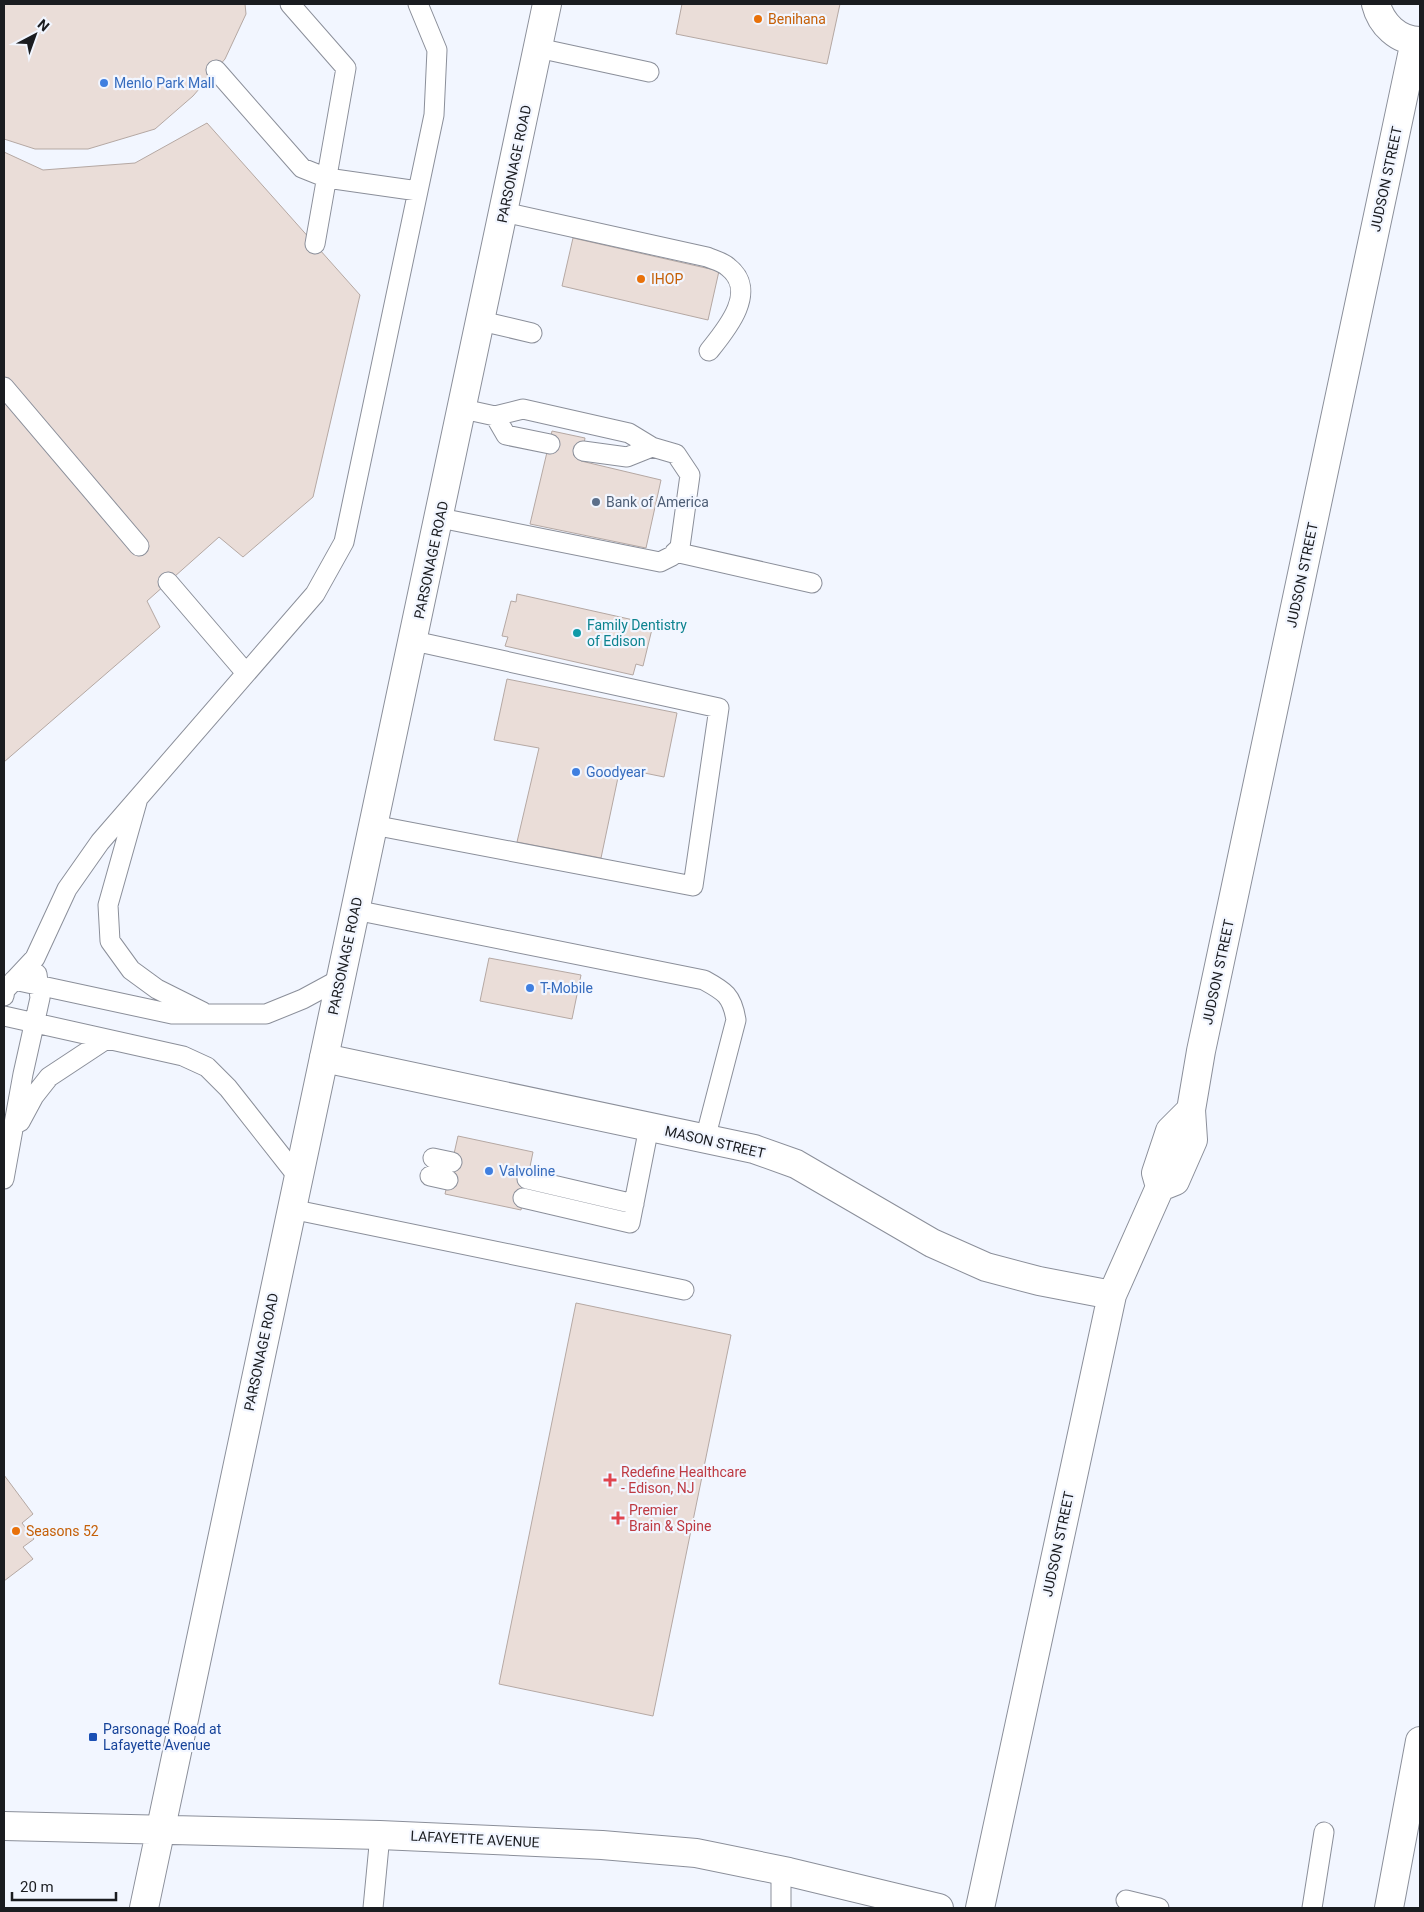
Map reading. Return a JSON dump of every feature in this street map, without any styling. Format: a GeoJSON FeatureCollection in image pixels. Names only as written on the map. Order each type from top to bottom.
{"type":"FeatureCollection","features":[{"type":"Feature","properties":{"kind":"street","name":"PARSONAGE ROAD"},"geometry":{"type":"LineString","coordinates":[[144,1908],[340,979],[414,641],[547,4]]}},
{"type":"Feature","properties":{"kind":"street"},"geometry":{"type":"LineString","coordinates":[[1376,4],[1387,26],[1400,36],[1418,41]]}},
{"type":"Feature","properties":{"kind":"street","name":"JUDSON STREET"},"geometry":{"type":"LineString","coordinates":[[980,1908],[1112,1295],[1160,1187],[1156,1173],[1170,1131],[1191,1110],[1201,1051],[1418,41]]}},
{"type":"Feature","properties":{"kind":"street","name":"MASON STREET"},"geometry":{"type":"LineString","coordinates":[[324,1058],[754,1149],[796,1164],[932,1243],[986,1267],[1039,1281],[1112,1295]]}},
{"type":"Feature","properties":{"kind":"street"},"geometry":{"type":"LineString","coordinates":[[1389,1908],[1420,1740]]}},
{"type":"Feature","properties":{"kind":"street","name":"LAFAYETTE AVENUE"},"geometry":{"type":"LineString","coordinates":[[4,1826],[380,1835],[611,1845],[696,1853],[782,1870],[939,1908]]}},
{"type":"Feature","properties":{"kind":"lane"},"geometry":{"type":"LineString","coordinates":[[290,4],[346,68],[315,244]]}},
{"type":"Feature","properties":{"kind":"lane"},"geometry":{"type":"LineString","coordinates":[[9,988],[35,958],[67,889],[100,842],[140,793],[314,594],[344,542],[434,115],[437,50],[418,4]]}},
{"type":"Feature","properties":{"kind":"lane"},"geometry":{"type":"LineString","coordinates":[[538,48],[649,72]]}},
{"type":"Feature","properties":{"kind":"lane"},"geometry":{"type":"LineString","coordinates":[[216,70],[302,168],[327,178],[418,192]]}},
{"type":"Feature","properties":{"kind":"lane"},"geometry":{"type":"LineString","coordinates":[[503,212],[707,257],[728,266],[737,275],[740,289],[739,306],[731,324],[709,351]]}},
{"type":"Feature","properties":{"kind":"lane"},"geometry":{"type":"LineString","coordinates":[[481,321],[532,333]]}},
{"type":"Feature","properties":{"kind":"lane"},"geometry":{"type":"LineString","coordinates":[[4,387],[139,546]]}},
{"type":"Feature","properties":{"kind":"lane"},"geometry":{"type":"LineString","coordinates":[[440,518],[660,562],[680,547],[690,475],[676,454],[652,447],[629,433],[523,409],[495,416],[463,409]]}},
{"type":"Feature","properties":{"kind":"lane"},"geometry":{"type":"LineString","coordinates":[[495,416],[506,435],[550,444]]}},
{"type":"Feature","properties":{"kind":"lane"},"geometry":{"type":"LineString","coordinates":[[583,451],[627,457],[652,447]]}},
{"type":"Feature","properties":{"kind":"lane"},"geometry":{"type":"LineString","coordinates":[[675,552],[812,583]]}},
{"type":"Feature","properties":{"kind":"lane"},"geometry":{"type":"LineString","coordinates":[[168,582],[246,673]]}},
{"type":"Feature","properties":{"kind":"lane"},"geometry":{"type":"LineString","coordinates":[[373,825],[693,886],[719,708],[414,641]]}},
{"type":"Feature","properties":{"kind":"lane"},"geometry":{"type":"LineString","coordinates":[[140,793],[108,905],[110,942],[131,970],[157,989],[204,1013]]}},
{"type":"Feature","properties":{"kind":"lane"},"geometry":{"type":"LineString","coordinates":[[355,910],[704,980],[724,991],[734,1004],[736,1020],[705,1139]]}},
{"type":"Feature","properties":{"kind":"lane"},"geometry":{"type":"LineString","coordinates":[[4,1179],[23,1074],[40,998],[35,958]]}},
{"type":"Feature","properties":{"kind":"lane"},"geometry":{"type":"LineString","coordinates":[[9,988],[39,986],[172,1014],[266,1014],[303,999],[340,979]]}},
{"type":"Feature","properties":{"kind":"lane"},"geometry":{"type":"LineString","coordinates":[[4,1016],[183,1056],[208,1067],[228,1088],[298,1177]]}},
{"type":"Feature","properties":{"kind":"lane"},"geometry":{"type":"LineString","coordinates":[[13,1134],[34,1096],[50,1077],[105,1040]]}},
{"type":"Feature","properties":{"kind":"lane"},"geometry":{"type":"LineString","coordinates":[[523,1198],[630,1223],[649,1127]]}},
{"type":"Feature","properties":{"kind":"lane"},"geometry":{"type":"LineString","coordinates":[[527,1179],[634,1204]]}},
{"type":"Feature","properties":{"kind":"lane"},"geometry":{"type":"LineString","coordinates":[[291,1209],[684,1290]]}},
{"type":"Feature","properties":{"kind":"lane"},"geometry":{"type":"LineString","coordinates":[[1312,1908],[1324,1832]]}},
{"type":"Feature","properties":{"kind":"lane"},"geometry":{"type":"LineString","coordinates":[[373,1908],[380,1835]]}},
{"type":"Feature","properties":{"kind":"lane"},"geometry":{"type":"LineString","coordinates":[[781,1908],[782,1870]]}},
{"type":"Feature","properties":{"kind":"lane"},"geometry":{"type":"LineString","coordinates":[[1126,1900],[1159,1908]]}},
{"type":"Feature","properties":{"kind":"building","name":"Menlo Park Mall"},"geometry":{"type":"Polygon","coordinates":[[[4,4],[245,4],[246,14],[225,59],[193,96],[155,129],[88,149],[35,149],[4,139],[4,4]]]}},
{"type":"Feature","properties":{"kind":"building","name":"Benihana"},"geometry":{"type":"Polygon","coordinates":[[[682,4],[840,4],[827,64],[676,34],[682,4]]]}},
{"type":"Feature","properties":{"kind":"building"},"geometry":{"type":"Polygon","coordinates":[[[207,123],[360,295],[313,497],[243,557],[219,537],[147,601],[160,627],[4,762],[4,152],[43,170],[135,163],[207,123]]]}},
{"type":"Feature","properties":{"kind":"building","name":"IHOP"},"geometry":{"type":"Polygon","coordinates":[[[573,238],[719,271],[708,320],[562,286],[573,238]]]}},
{"type":"Feature","properties":{"kind":"building","name":"Bank of America"},"geometry":{"type":"Polygon","coordinates":[[[552,431],[585,438],[581,461],[661,480],[646,548],[530,524],[552,431]]]}},
{"type":"Feature","properties":{"kind":"building","name":"Family Dentistry of Edison"},"geometry":{"type":"Polygon","coordinates":[[[517,594],[647,623],[646,629],[652,629],[643,666],[636,664],[633,675],[505,646],[508,637],[502,636],[511,601],[516,602],[517,594]]]}},
{"type":"Feature","properties":{"kind":"building","name":"Goodyear"},"geometry":{"type":"Polygon","coordinates":[[[507,679],[677,713],[664,777],[620,768],[601,858],[517,842],[539,748],[494,740],[507,679]]]}},
{"type":"Feature","properties":{"kind":"building","name":"T-Mobile"},"geometry":{"type":"Polygon","coordinates":[[[489,958],[581,975],[572,1019],[480,1001],[489,958]]]}},
{"type":"Feature","properties":{"kind":"building","name":"Valvoline"},"geometry":{"type":"Polygon","coordinates":[[[458,1136],[533,1152],[521,1210],[445,1194],[458,1136]]]}},
{"type":"Feature","properties":{"kind":"building"},"geometry":{"type":"Polygon","coordinates":[[[576,1303],[731,1335],[653,1716],[499,1684],[576,1303]]]}},
{"type":"Feature","properties":{"kind":"building","name":"Seasons 52"},"geometry":{"type":"Polygon","coordinates":[[[4,1475],[33,1514],[22,1523],[34,1539],[23,1547],[33,1559],[4,1581],[4,1475]]]}},
{"type":"Feature","properties":{"kind":"place","name":"Benihana"},"geometry":{"type":"Point","coordinates":[758,19]}},
{"type":"Feature","properties":{"kind":"place","name":"Menlo Park Mall"},"geometry":{"type":"Point","coordinates":[104,83]}},
{"type":"Feature","properties":{"kind":"place","name":"IHOP"},"geometry":{"type":"Point","coordinates":[641,279]}},
{"type":"Feature","properties":{"kind":"place","name":"Bank of America"},"geometry":{"type":"Point","coordinates":[596,502]}},
{"type":"Feature","properties":{"kind":"place","name":"Family Dentistry of Edison"},"geometry":{"type":"Point","coordinates":[577,633]}},
{"type":"Feature","properties":{"kind":"place","name":"Goodyear"},"geometry":{"type":"Point","coordinates":[576,772]}},
{"type":"Feature","properties":{"kind":"place","name":"T-Mobile"},"geometry":{"type":"Point","coordinates":[530,988]}},
{"type":"Feature","properties":{"kind":"place","name":"Valvoline"},"geometry":{"type":"Point","coordinates":[489,1171]}},
{"type":"Feature","properties":{"kind":"place","name":"Redefine Healthcare - Edison, NJ"},"geometry":{"type":"Point","coordinates":[610,1480]}},
{"type":"Feature","properties":{"kind":"place","name":"Premier Brain & Spine"},"geometry":{"type":"Point","coordinates":[618,1518]}},
{"type":"Feature","properties":{"kind":"place","name":"Seasons 52"},"geometry":{"type":"Point","coordinates":[16,1531]}},
{"type":"Feature","properties":{"kind":"place","name":"Parsonage Road at Lafayette Avenue"},"geometry":{"type":"Point","coordinates":[93,1737]}}]}
